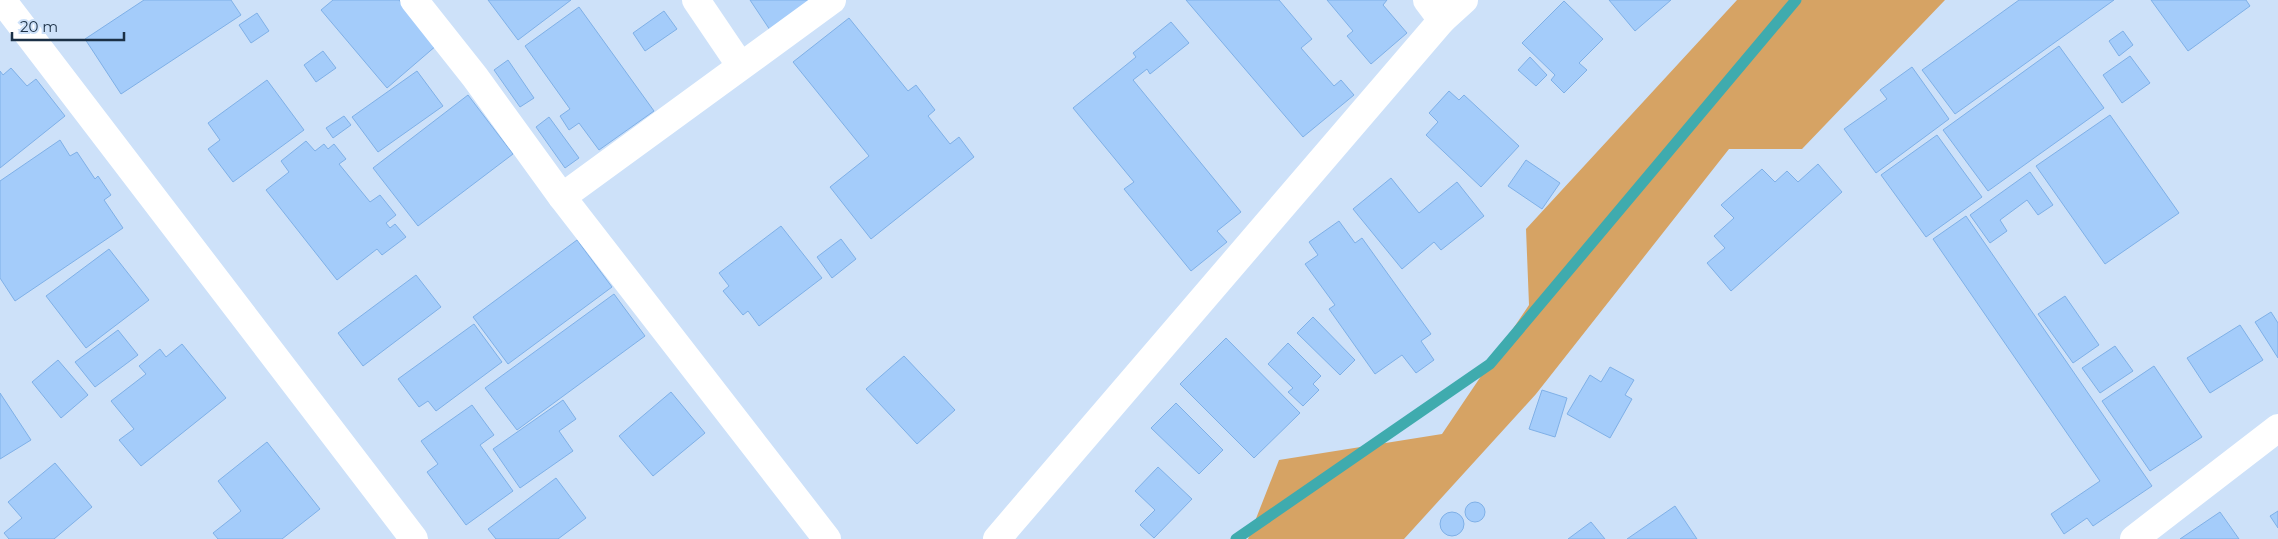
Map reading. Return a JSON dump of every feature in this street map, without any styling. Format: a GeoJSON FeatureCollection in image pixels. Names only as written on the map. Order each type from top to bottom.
{"type":"FeatureCollection","features":[{"type":"Feature","properties":{"kind":"street"},"geometry":{"type":"LineString","coordinates":[[2,0],[414,539]]}},
{"type":"Feature","properties":{"kind":"street"},"geometry":{"type":"LineString","coordinates":[[414,0],[475,77],[562,197],[826,539]]}},
{"type":"Feature","properties":{"kind":"street"},"geometry":{"type":"LineString","coordinates":[[696,0],[740,66]]}},
{"type":"Feature","properties":{"kind":"street"},"geometry":{"type":"LineString","coordinates":[[562,197],[832,0]]}},
{"type":"Feature","properties":{"kind":"street"},"geometry":{"type":"LineString","coordinates":[[998,539],[1435,10],[1464,0]]}},
{"type":"Feature","properties":{"kind":"street"},"geometry":{"type":"LineString","coordinates":[[2134,539],[2278,428]]}},
{"type":"Feature","properties":{"kind":"shaded area"},"geometry":{"type":"Polygon","coordinates":[[[1737,0],[1945,0],[1802,149],[1729,149],[1536,394],[1404,539],[1248,539],[1279,460],[1442,434],[1529,305],[1526,229],[1737,0]]]}},
{"type":"Feature","properties":{"kind":"building"},"geometry":{"type":"Polygon","coordinates":[[[144,0],[231,0],[241,15],[121,94],[85,39],[144,0]]]}},
{"type":"Feature","properties":{"kind":"building"},"geometry":{"type":"Polygon","coordinates":[[[333,0],[399,0],[437,45],[387,88],[321,10],[333,0]]]}},
{"type":"Feature","properties":{"kind":"building"},"geometry":{"type":"Polygon","coordinates":[[[488,0],[571,0],[518,40],[488,0]]]}},
{"type":"Feature","properties":{"kind":"building"},"geometry":{"type":"Polygon","coordinates":[[[750,0],[821,0],[772,33],[750,0]]]}},
{"type":"Feature","properties":{"kind":"building"},"geometry":{"type":"Polygon","coordinates":[[[1186,0],[1279,0],[1312,39],[1301,48],[1334,86],[1341,80],[1354,95],[1303,137],[1186,0]]]}},
{"type":"Feature","properties":{"kind":"building"},"geometry":{"type":"Polygon","coordinates":[[[1327,0],[1387,0],[1383,5],[1407,33],[1371,64],[1347,36],[1353,31],[1327,0]]]}},
{"type":"Feature","properties":{"kind":"building"},"geometry":{"type":"Polygon","coordinates":[[[1609,0],[1671,0],[1635,31],[1609,0]]]}},
{"type":"Feature","properties":{"kind":"building"},"geometry":{"type":"Polygon","coordinates":[[[2019,0],[2114,0],[1955,114],[1922,70],[2019,0]]]}},
{"type":"Feature","properties":{"kind":"building"},"geometry":{"type":"Polygon","coordinates":[[[2151,0],[2246,0],[2250,6],[2188,51],[2151,0]]]}},
{"type":"Feature","properties":{"kind":"building"},"geometry":{"type":"Polygon","coordinates":[[[1564,1],[1603,39],[1579,63],[1587,70],[1564,93],[1551,80],[1555,75],[1522,43],[1564,1]]]}},
{"type":"Feature","properties":{"kind":"building"},"geometry":{"type":"Polygon","coordinates":[[[579,7],[654,111],[599,150],[579,123],[569,130],[560,116],[570,109],[525,46],[579,7]]]}},
{"type":"Feature","properties":{"kind":"building"},"geometry":{"type":"Polygon","coordinates":[[[664,11],[677,29],[645,51],[633,33],[664,11]]]}},
{"type":"Feature","properties":{"kind":"building"},"geometry":{"type":"Polygon","coordinates":[[[257,13],[269,31],[251,43],[239,25],[257,13]]]}},
{"type":"Feature","properties":{"kind":"building"},"geometry":{"type":"Polygon","coordinates":[[[849,18],[908,91],[916,85],[935,110],[928,116],[950,144],[959,137],[974,157],[871,239],[830,187],[869,156],[793,62],[849,18]]]}},
{"type":"Feature","properties":{"kind":"building"},"geometry":{"type":"Polygon","coordinates":[[[1171,22],[1189,43],[1150,74],[1147,69],[1133,80],[1241,212],[1217,231],[1227,242],[1191,271],[1124,189],[1134,182],[1073,108],[1136,57],[1133,53],[1171,22]]]}},
{"type":"Feature","properties":{"kind":"building"},"geometry":{"type":"Polygon","coordinates":[[[2123,31],[2133,45],[2119,56],[2109,41],[2123,31]]]}},
{"type":"Feature","properties":{"kind":"building"},"geometry":{"type":"Polygon","coordinates":[[[2059,46],[2104,108],[1988,191],[1943,130],[2059,46]]]}},
{"type":"Feature","properties":{"kind":"building"},"geometry":{"type":"Polygon","coordinates":[[[323,51],[336,68],[316,82],[304,65],[323,51]]]}},
{"type":"Feature","properties":{"kind":"building"},"geometry":{"type":"Polygon","coordinates":[[[2130,56],[2150,83],[2122,103],[2103,75],[2130,56]]]}},
{"type":"Feature","properties":{"kind":"building"},"geometry":{"type":"Polygon","coordinates":[[[1530,57],[1547,75],[1536,86],[1518,70],[1530,57]]]}},
{"type":"Feature","properties":{"kind":"building"},"geometry":{"type":"Polygon","coordinates":[[[508,60],[534,98],[520,107],[494,70],[508,60]]]}},
{"type":"Feature","properties":{"kind":"building"},"geometry":{"type":"Polygon","coordinates":[[[1912,67],[1949,119],[1876,173],[1844,129],[1887,99],[1880,90],[1912,67]]]}},
{"type":"Feature","properties":{"kind":"building"},"geometry":{"type":"Polygon","coordinates":[[[11,68],[27,86],[36,79],[65,116],[0,168],[0,71],[3,75],[11,68]]]}},
{"type":"Feature","properties":{"kind":"building"},"geometry":{"type":"Polygon","coordinates":[[[417,71],[443,106],[378,152],[352,117],[417,71]]]}},
{"type":"Feature","properties":{"kind":"building"},"geometry":{"type":"Polygon","coordinates":[[[267,80],[304,130],[233,182],[208,149],[220,140],[208,123],[267,80]]]}},
{"type":"Feature","properties":{"kind":"building"},"geometry":{"type":"Polygon","coordinates":[[[1449,91],[1459,100],[1464,95],[1519,146],[1481,187],[1426,135],[1438,122],[1429,113],[1449,91]]]}},
{"type":"Feature","properties":{"kind":"building"},"geometry":{"type":"Polygon","coordinates":[[[468,95],[513,154],[418,226],[373,168],[468,95]]]}},
{"type":"Feature","properties":{"kind":"building"},"geometry":{"type":"Polygon","coordinates":[[[2110,115],[2179,213],[2105,264],[2036,166],[2110,115]]]}},
{"type":"Feature","properties":{"kind":"building"},"geometry":{"type":"Polygon","coordinates":[[[344,116],[351,125],[333,138],[326,128],[344,116]]]}},
{"type":"Feature","properties":{"kind":"building"},"geometry":{"type":"Polygon","coordinates":[[[549,117],[579,158],[565,168],[536,127],[549,117]]]}},
{"type":"Feature","properties":{"kind":"building"},"geometry":{"type":"Polygon","coordinates":[[[1937,135],[1982,197],[1926,237],[1881,175],[1937,135]]]}},
{"type":"Feature","properties":{"kind":"building"},"geometry":{"type":"Polygon","coordinates":[[[60,140],[70,156],[77,152],[95,179],[98,176],[111,195],[104,200],[123,228],[15,301],[0,278],[0,181],[60,140]]]}},
{"type":"Feature","properties":{"kind":"building"},"geometry":{"type":"Polygon","coordinates":[[[306,141],[315,151],[324,144],[328,149],[334,144],[346,159],[339,164],[370,202],[380,195],[396,215],[386,223],[390,228],[395,224],[406,237],[382,255],[377,249],[337,280],[266,190],[289,172],[281,161],[306,141]]]}},
{"type":"Feature","properties":{"kind":"building"},"geometry":{"type":"Polygon","coordinates":[[[1526,160],[1560,183],[1542,209],[1508,186],[1526,160]]]}},
{"type":"Feature","properties":{"kind":"building"},"geometry":{"type":"Polygon","coordinates":[[[1818,164],[1842,192],[1731,291],[1707,263],[1725,248],[1714,236],[1734,218],[1721,205],[1762,169],[1775,182],[1787,171],[1798,182],[1818,164]]]}},
{"type":"Feature","properties":{"kind":"building"},"geometry":{"type":"Polygon","coordinates":[[[2030,172],[2053,205],[2038,215],[2027,200],[2000,220],[2007,231],[1990,243],[1970,215],[2030,172]]]}},
{"type":"Feature","properties":{"kind":"building"},"geometry":{"type":"Polygon","coordinates":[[[1391,178],[1419,213],[1457,182],[1484,216],[1441,250],[1434,242],[1402,269],[1353,209],[1391,178]]]}},
{"type":"Feature","properties":{"kind":"building"},"geometry":{"type":"Polygon","coordinates":[[[1966,216],[2152,486],[2093,526],[2087,518],[2064,534],[2051,514],[2100,481],[1933,239],[1966,216]]]}},
{"type":"Feature","properties":{"kind":"building"},"geometry":{"type":"Polygon","coordinates":[[[1339,221],[1355,243],[1362,238],[1431,334],[1421,341],[1434,360],[1416,373],[1402,355],[1375,374],[1329,309],[1335,305],[1305,264],[1318,255],[1309,242],[1339,221]]]}},
{"type":"Feature","properties":{"kind":"building"},"geometry":{"type":"Polygon","coordinates":[[[781,226],[822,278],[759,326],[748,311],[743,315],[723,291],[729,286],[719,273],[781,226]]]}},
{"type":"Feature","properties":{"kind":"building"},"geometry":{"type":"Polygon","coordinates":[[[841,239],[856,259],[832,278],[817,257],[841,239]]]}},
{"type":"Feature","properties":{"kind":"building"},"geometry":{"type":"Polygon","coordinates":[[[577,240],[612,287],[508,364],[473,317],[577,240]]]}},
{"type":"Feature","properties":{"kind":"building"},"geometry":{"type":"Polygon","coordinates":[[[109,249],[149,300],[86,348],[46,296],[109,249]]]}},
{"type":"Feature","properties":{"kind":"building"},"geometry":{"type":"Polygon","coordinates":[[[416,275],[441,307],[363,366],[338,333],[416,275]]]}},
{"type":"Feature","properties":{"kind":"building"},"geometry":{"type":"Polygon","coordinates":[[[614,294],[645,336],[517,430],[485,388],[614,294]]]}},
{"type":"Feature","properties":{"kind":"building"},"geometry":{"type":"Polygon","coordinates":[[[2065,296],[2099,345],[2073,363],[2038,314],[2065,296]]]}},
{"type":"Feature","properties":{"kind":"building"},"geometry":{"type":"Polygon","coordinates":[[[2271,312],[2278,323],[2278,358],[2255,322],[2271,312]]]}},
{"type":"Feature","properties":{"kind":"building"},"geometry":{"type":"Polygon","coordinates":[[[1313,317],[1355,360],[1340,375],[1297,333],[1313,317]]]}},
{"type":"Feature","properties":{"kind":"building"},"geometry":{"type":"Polygon","coordinates":[[[474,324],[502,362],[436,411],[428,401],[419,407],[398,379],[474,324]]]}},
{"type":"Feature","properties":{"kind":"building"},"geometry":{"type":"Polygon","coordinates":[[[2240,325],[2263,360],[2210,393],[2187,358],[2240,325]]]}},
{"type":"Feature","properties":{"kind":"building"},"geometry":{"type":"Polygon","coordinates":[[[118,330],[138,355],[95,387],[75,362],[118,330]]]}},
{"type":"Feature","properties":{"kind":"building"},"geometry":{"type":"Polygon","coordinates":[[[1226,338],[1300,413],[1254,458],[1180,384],[1226,338]]]}},
{"type":"Feature","properties":{"kind":"building"},"geometry":{"type":"Polygon","coordinates":[[[1288,343],[1321,376],[1313,384],[1319,390],[1303,406],[1288,392],[1293,388],[1268,364],[1288,343]]]}},
{"type":"Feature","properties":{"kind":"building"},"geometry":{"type":"Polygon","coordinates":[[[182,344],[226,398],[141,466],[119,440],[134,429],[111,401],[146,374],[139,366],[160,349],[166,357],[182,344]]]}},
{"type":"Feature","properties":{"kind":"building"},"geometry":{"type":"Polygon","coordinates":[[[2115,346],[2133,371],[2100,393],[2082,368],[2115,346]]]}},
{"type":"Feature","properties":{"kind":"building"},"geometry":{"type":"Polygon","coordinates":[[[904,356],[955,410],[917,444],[866,389],[904,356]]]}},
{"type":"Feature","properties":{"kind":"building"},"geometry":{"type":"Polygon","coordinates":[[[58,360],[88,395],[61,418],[32,382],[58,360]]]}},
{"type":"Feature","properties":{"kind":"building"},"geometry":{"type":"Polygon","coordinates":[[[2154,366],[2202,437],[2150,471],[2102,401],[2154,366]]]}},
{"type":"Feature","properties":{"kind":"building"},"geometry":{"type":"Polygon","coordinates":[[[1610,367],[1634,380],[1625,395],[1632,399],[1610,438],[1567,414],[1590,375],[1601,382],[1610,367]]]}},
{"type":"Feature","properties":{"kind":"building"},"geometry":{"type":"Polygon","coordinates":[[[1542,390],[1567,398],[1555,437],[1529,429],[1542,390]]]}},
{"type":"Feature","properties":{"kind":"building"},"geometry":{"type":"Polygon","coordinates":[[[671,392],[705,433],[653,476],[619,436],[671,392]]]}},
{"type":"Feature","properties":{"kind":"building"},"geometry":{"type":"Polygon","coordinates":[[[0,393],[31,440],[0,459],[0,393]]]}},
{"type":"Feature","properties":{"kind":"building"},"geometry":{"type":"Polygon","coordinates":[[[563,400],[576,419],[559,431],[573,451],[520,488],[493,449],[563,400]]]}},
{"type":"Feature","properties":{"kind":"building"},"geometry":{"type":"Polygon","coordinates":[[[1176,403],[1223,450],[1199,474],[1151,428],[1176,403]]]}},
{"type":"Feature","properties":{"kind":"building"},"geometry":{"type":"Polygon","coordinates":[[[472,405],[494,435],[480,445],[513,491],[466,525],[427,472],[438,464],[421,441],[472,405]]]}},
{"type":"Feature","properties":{"kind":"building"},"geometry":{"type":"Polygon","coordinates":[[[267,442],[320,509],[282,539],[218,539],[213,533],[241,511],[218,481],[267,442]]]}},
{"type":"Feature","properties":{"kind":"building"},"geometry":{"type":"Polygon","coordinates":[[[55,463],[92,507],[54,539],[9,539],[4,533],[22,518],[8,502],[55,463]]]}},
{"type":"Feature","properties":{"kind":"building"},"geometry":{"type":"Polygon","coordinates":[[[1158,467],[1192,499],[1154,538],[1140,525],[1155,510],[1135,491],[1158,467]]]}},
{"type":"Feature","properties":{"kind":"building"},"geometry":{"type":"Polygon","coordinates":[[[556,478],[586,518],[558,539],[496,539],[488,529],[556,478]]]}},
{"type":"Feature","properties":{"kind":"building"},"geometry":{"type":"Polygon","coordinates":[[[1475,502],[1482,505],[1485,512],[1482,519],[1475,522],[1468,519],[1465,512],[1468,505],[1475,502]]]}},
{"type":"Feature","properties":{"kind":"building"},"geometry":{"type":"Polygon","coordinates":[[[1675,506],[1697,539],[1627,539],[1675,506]]]}},
{"type":"Feature","properties":{"kind":"building"},"geometry":{"type":"Polygon","coordinates":[[[2278,511],[2278,528],[2270,516],[2278,511]]]}},
{"type":"Feature","properties":{"kind":"building"},"geometry":{"type":"Polygon","coordinates":[[[1452,512],[1461,515],[1464,524],[1461,533],[1452,536],[1443,533],[1440,524],[1443,515],[1452,512]]]}},
{"type":"Feature","properties":{"kind":"building"},"geometry":{"type":"Polygon","coordinates":[[[2220,512],[2239,539],[2180,539],[2220,512]]]}},
{"type":"Feature","properties":{"kind":"building"},"geometry":{"type":"Polygon","coordinates":[[[1591,522],[1605,539],[1568,539],[1591,522]]]}},
{"type":"Feature","properties":{"kind":"waterway"},"geometry":{"type":"LineString","coordinates":[[1236,539],[1490,364],[1796,0]]}}]}
